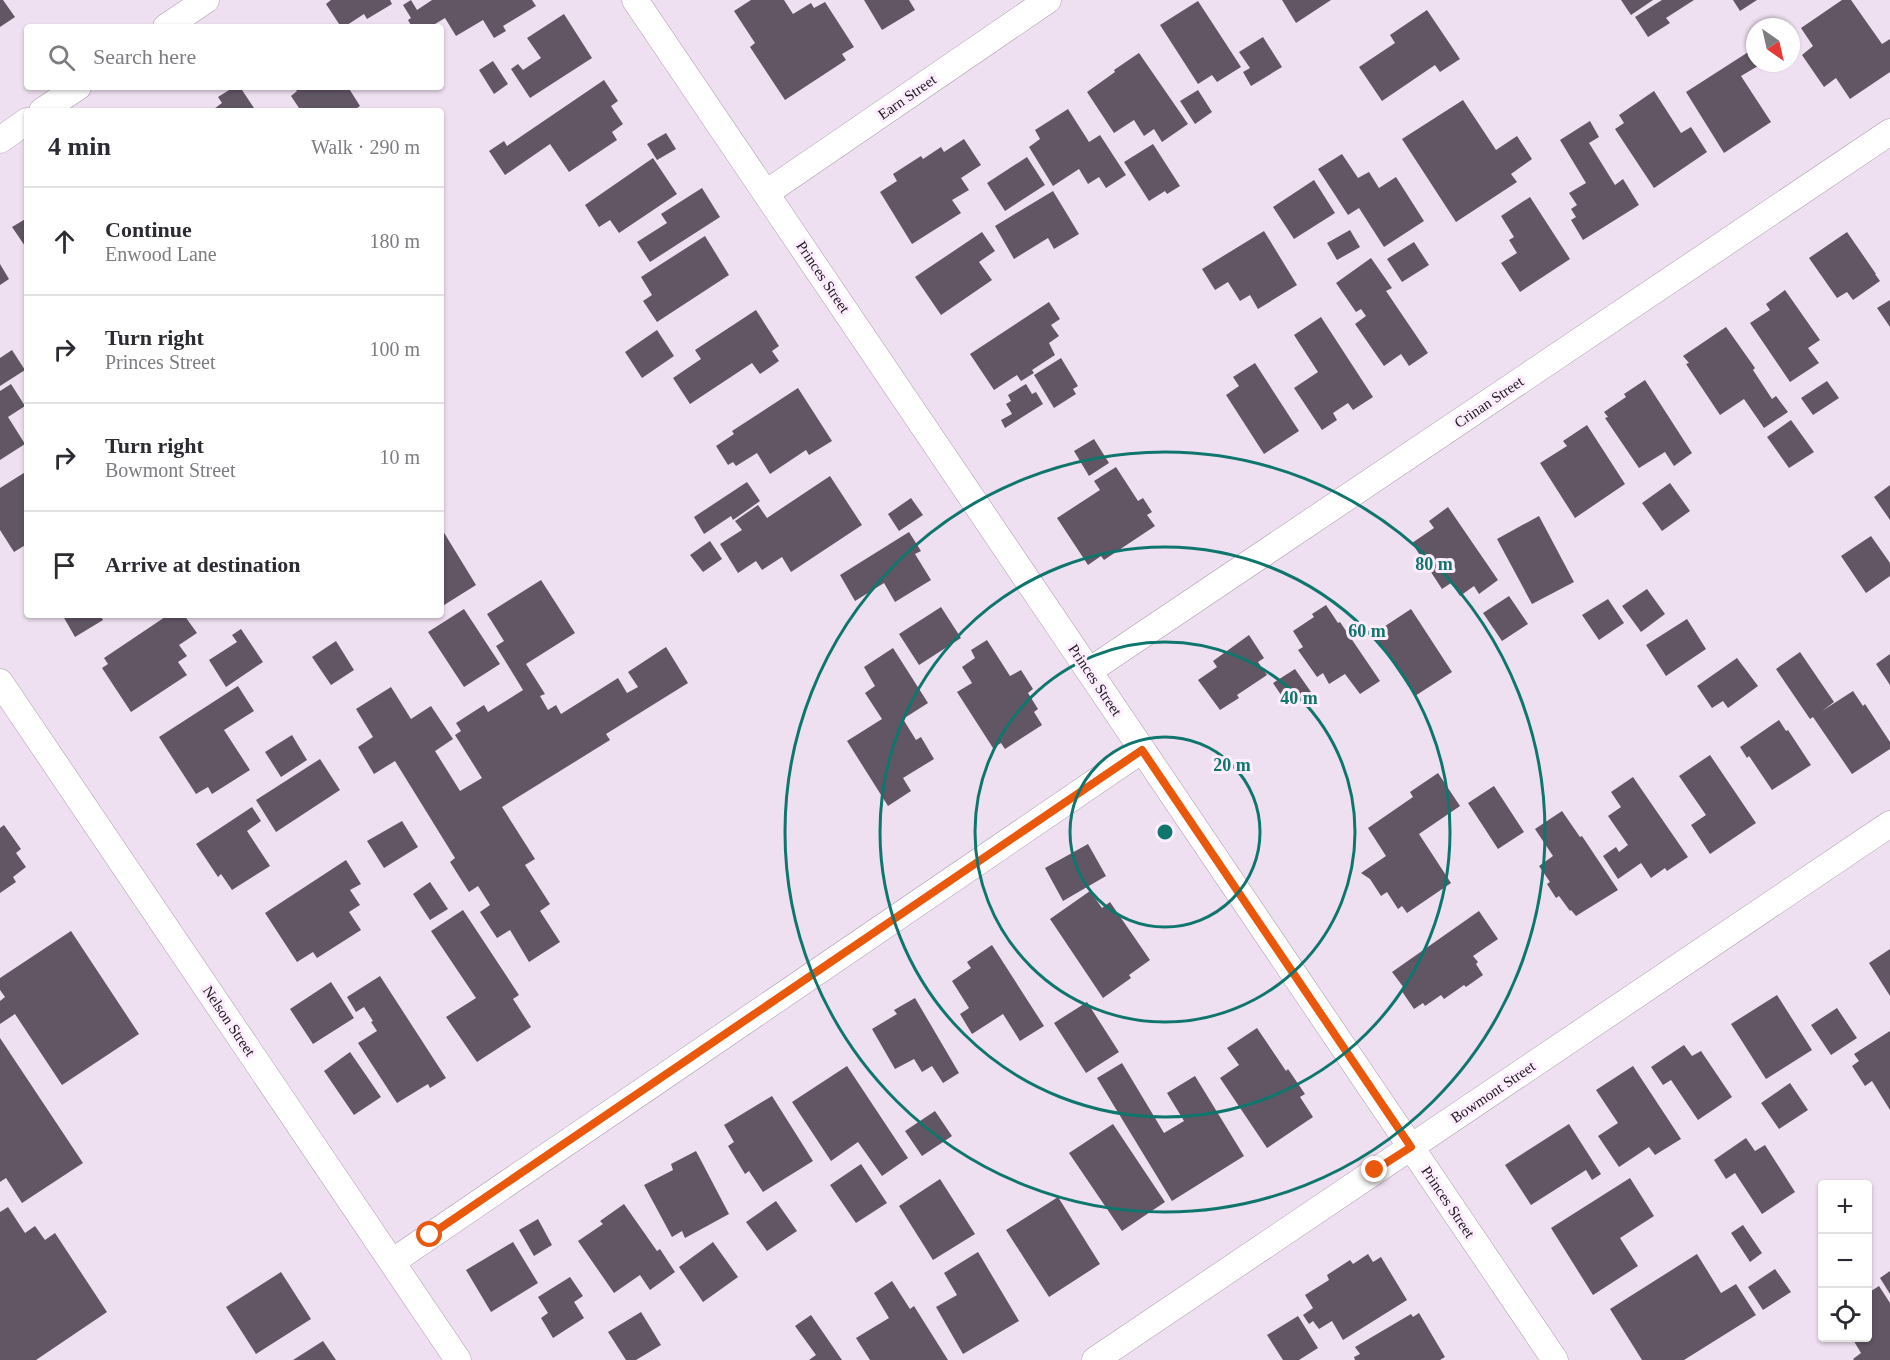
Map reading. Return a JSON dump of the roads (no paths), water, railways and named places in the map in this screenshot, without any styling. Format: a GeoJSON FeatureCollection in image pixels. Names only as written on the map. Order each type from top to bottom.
{"type":"FeatureCollection","features":[{"type":"Feature","properties":{"kind":"street"},"geometry":{"type":"LineString","coordinates":[[170,24],[206,0]]}},
{"type":"Feature","properties":{"kind":"street","name":"Princes Street"},"geometry":{"type":"LineString","coordinates":[[635,0],[1555,1360]]}},
{"type":"Feature","properties":{"kind":"street","name":"Earn Street"},"geometry":{"type":"LineString","coordinates":[[766,194],[1048,0]]}},
{"type":"Feature","properties":{"kind":"street"},"geometry":{"type":"LineString","coordinates":[[46,108],[74,90]]}},
{"type":"Feature","properties":{"kind":"street"},"geometry":{"type":"LineString","coordinates":[[0,140],[24,124]]}},
{"type":"Feature","properties":{"kind":"street","name":"Crinan Street"},"geometry":{"type":"LineString","coordinates":[[1089,672],[1890,132]]}},
{"type":"Feature","properties":{"kind":"street","name":"Nelson Street"},"geometry":{"type":"LineString","coordinates":[[0,682],[458,1360]]}},
{"type":"Feature","properties":{"kind":"street"},"geometry":{"type":"LineString","coordinates":[[392,1262],[1142,750]]}},
{"type":"Feature","properties":{"kind":"street","name":"Bowmont Street"},"geometry":{"type":"LineString","coordinates":[[1095,1360],[1890,824]]}}]}
